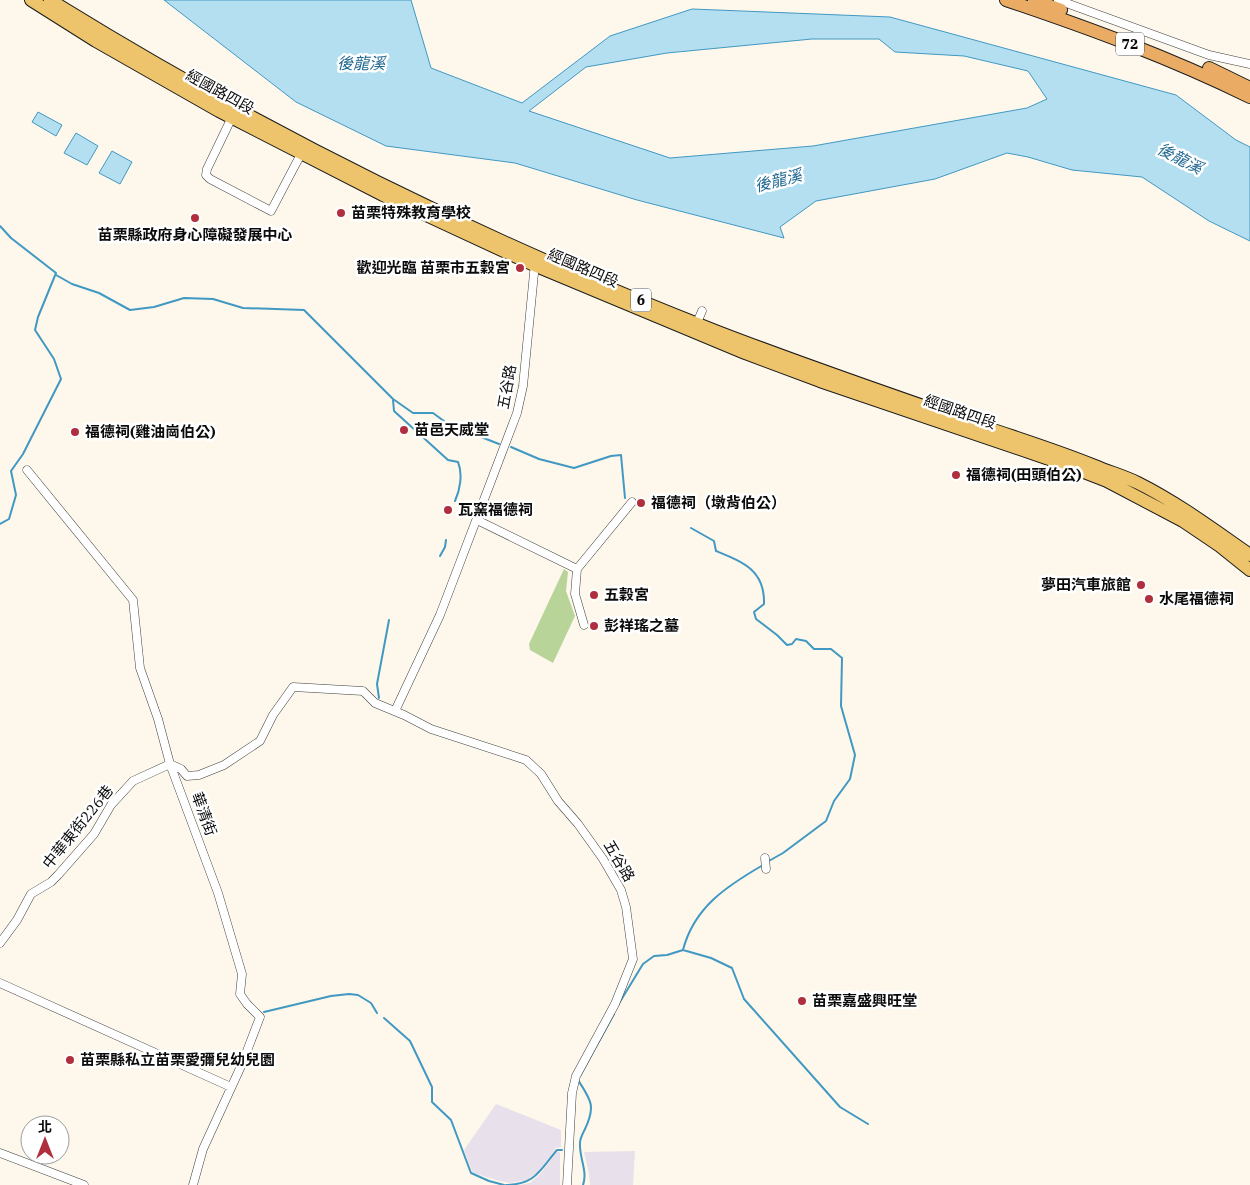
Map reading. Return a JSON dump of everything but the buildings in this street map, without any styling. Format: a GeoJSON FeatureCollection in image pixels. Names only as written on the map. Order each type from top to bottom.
{"type":"FeatureCollection","features":[{"type":"Feature","properties":{"kind":"highway","name":"72"},"geometry":{"type":"LineString","coordinates":[[1006,0],[1079,24],[1165,58],[1250,97]]}},
{"type":"Feature","properties":{"kind":"highway","name":"72"},"geometry":{"type":"LineString","coordinates":[[1034,0],[1168,50],[1250,88]]}},
{"type":"Feature","properties":{"kind":"main road","name":"經國路四段"},"geometry":{"type":"LineString","coordinates":[[31,0],[96,41],[233,114],[387,186],[535,260]]}},
{"type":"Feature","properties":{"kind":"main road","name":"經國路四段"},"geometry":{"type":"LineString","coordinates":[[50,0],[233,114],[301,154],[382,196],[820,381],[941,412],[1062,453],[1138,483],[1205,523],[1250,556]]}},
{"type":"Feature","properties":{"kind":"main road","name":"經國路四段"},"geometry":{"type":"LineString","coordinates":[[941,412],[1106,480],[1183,521],[1220,546],[1250,570]]}},
{"type":"Feature","properties":{"kind":"street"},"geometry":{"type":"LineString","coordinates":[[1058,0],[1209,55],[1250,64]]}},
{"type":"Feature","properties":{"kind":"street"},"geometry":{"type":"LineString","coordinates":[[233,114],[206,175],[210,179],[271,211],[301,154]]}},
{"type":"Feature","properties":{"kind":"street","name":"五谷路"},"geometry":{"type":"LineString","coordinates":[[395,711],[440,615],[517,413],[524,386],[535,260]]}},
{"type":"Feature","properties":{"kind":"street"},"geometry":{"type":"LineString","coordinates":[[695,328],[702,311]]}},
{"type":"Feature","properties":{"kind":"street","name":"華清街"},"geometry":{"type":"LineString","coordinates":[[28,470],[133,600],[140,668],[158,719],[170,764],[218,893],[242,974],[240,994],[260,1017],[249,1048],[203,1149],[193,1185]]}},
{"type":"Feature","properties":{"kind":"street"},"geometry":{"type":"LineString","coordinates":[[584,625],[575,594],[577,570],[632,502]]}},
{"type":"Feature","properties":{"kind":"street"},"geometry":{"type":"LineString","coordinates":[[477,520],[577,570]]}},
{"type":"Feature","properties":{"kind":"street","name":"五谷路"},"geometry":{"type":"LineString","coordinates":[[170,764],[181,769],[187,776],[199,775],[234,759],[260,741],[273,715],[293,687],[363,691],[376,703],[431,729],[526,760],[542,774],[558,801],[578,824],[603,859],[621,890],[626,907],[633,959],[615,1004],[576,1076],[572,1093],[566,1185]]}},
{"type":"Feature","properties":{"kind":"street","name":"中華東街226巷"},"geometry":{"type":"LineString","coordinates":[[0,943],[17,920],[31,894],[58,876],[94,834],[111,805],[133,781],[170,764]]}},
{"type":"Feature","properties":{"kind":"street"},"geometry":{"type":"LineString","coordinates":[[765,858],[766,869]]}},
{"type":"Feature","properties":{"kind":"street"},"geometry":{"type":"LineString","coordinates":[[0,983],[231,1087]]}},
{"type":"Feature","properties":{"kind":"street"},"geometry":{"type":"LineString","coordinates":[[0,1153],[84,1185]]}},
{"type":"Feature","properties":{"kind":"shaded area"},"geometry":{"type":"Polygon","coordinates":[[[496,1104],[561,1130],[561,1147],[556,1148],[539,1171],[527,1180],[510,1183],[473,1173],[464,1150],[496,1104]]]}},
{"type":"Feature","properties":{"kind":"shaded area"},"geometry":{"type":"Polygon","coordinates":[[[635,1151],[633,1185],[590,1185],[584,1152],[635,1151]]]}},
{"type":"Feature","properties":{"kind":"shaded area"},"geometry":{"type":"Polygon","coordinates":[[[557,1152],[560,1152],[560,1185],[519,1185],[530,1183],[541,1173],[557,1152]]]}},
{"type":"Feature","properties":{"kind":"green space"},"geometry":{"type":"Polygon","coordinates":[[[564,569],[568,572],[566,591],[575,616],[553,663],[530,650],[529,644],[564,569]]]}},
{"type":"Feature","properties":{"kind":"water","name":"後龍溪"},"geometry":{"type":"Polygon","coordinates":[[[164,0],[411,0],[431,68],[522,103],[610,36],[692,9],[890,17],[1176,95],[1236,140],[1250,147],[1250,241],[1209,221],[1142,177],[1072,170],[1007,153],[935,179],[816,201],[780,227],[784,238],[637,200],[515,163],[386,146],[296,102],[164,0]],[[812,39],[667,53],[586,67],[529,111],[670,158],[813,146],[1027,108],[1047,99],[1028,71],[964,56],[895,52],[879,39],[812,39]]]}},
{"type":"Feature","properties":{"kind":"water"},"geometry":{"type":"Polygon","coordinates":[[[38,112],[62,125],[56,136],[32,122],[38,112]]]}},
{"type":"Feature","properties":{"kind":"water"},"geometry":{"type":"Polygon","coordinates":[[[76,133],[98,146],[87,165],[64,153],[76,133]]]}},
{"type":"Feature","properties":{"kind":"water"},"geometry":{"type":"Polygon","coordinates":[[[112,151],[132,162],[120,184],[99,173],[112,151]]]}},
{"type":"Feature","properties":{"kind":"waterway"},"geometry":{"type":"LineString","coordinates":[[0,226],[11,238],[56,273],[38,317],[35,330],[54,359],[61,379],[23,454],[11,471],[16,495],[9,519],[0,524]]}},
{"type":"Feature","properties":{"kind":"waterway"},"geometry":{"type":"LineString","coordinates":[[56,275],[72,284],[99,293],[130,310],[154,307],[184,298],[213,299],[243,308],[304,310],[393,399],[413,413],[433,413],[448,424],[499,444]]}},
{"type":"Feature","properties":{"kind":"waterway"},"geometry":{"type":"LineString","coordinates":[[393,400],[394,411],[448,460],[458,462],[460,482],[455,501]]}},
{"type":"Feature","properties":{"kind":"waterway"},"geometry":{"type":"LineString","coordinates":[[511,447],[539,459],[574,468],[611,456],[621,455],[625,498]]}},
{"type":"Feature","properties":{"kind":"waterway"},"geometry":{"type":"LineString","coordinates":[[691,528],[714,541],[716,551],[735,559],[756,575],[761,583],[764,604],[754,612],[756,619],[787,645],[792,644],[796,639],[806,641],[814,649],[831,649],[842,658],[841,706],[855,755],[850,779],[834,801],[826,821],[783,853],[767,862]]}},
{"type":"Feature","properties":{"kind":"waterway"},"geometry":{"type":"LineString","coordinates":[[440,556],[445,547],[446,540]]}},
{"type":"Feature","properties":{"kind":"waterway"},"geometry":{"type":"LineString","coordinates":[[379,698],[377,684],[389,620]]}},
{"type":"Feature","properties":{"kind":"waterway"},"geometry":{"type":"LineString","coordinates":[[618,1005],[643,964],[654,956],[667,955],[683,950],[695,922],[714,899],[737,881],[763,865]]}},
{"type":"Feature","properties":{"kind":"waterway"},"geometry":{"type":"LineString","coordinates":[[683,950],[711,958],[732,968],[744,999],[840,1107],[868,1124]]}},
{"type":"Feature","properties":{"kind":"waterway"},"geometry":{"type":"LineString","coordinates":[[264,1012],[331,996],[349,994],[358,995],[371,1003],[377,1013]]}},
{"type":"Feature","properties":{"kind":"waterway"},"geometry":{"type":"LineString","coordinates":[[580,1076],[614,1014]]}},
{"type":"Feature","properties":{"kind":"waterway"},"geometry":{"type":"LineString","coordinates":[[384,1018],[410,1041],[432,1087],[432,1102],[451,1120],[471,1173],[504,1185]]}},
{"type":"Feature","properties":{"kind":"waterway"},"geometry":{"type":"LineString","coordinates":[[578,1080],[589,1098],[591,1109],[580,1141],[584,1175],[583,1185]]}},
{"type":"Feature","properties":{"kind":"waterway"},"geometry":{"type":"LineString","coordinates":[[506,1185],[531,1179],[557,1150],[562,1150]]}},
{"type":"Feature","properties":{"kind":"place","name":"苗栗特殊教育學校"},"geometry":{"type":"Point","coordinates":[341,213]}},
{"type":"Feature","properties":{"kind":"place","name":"苗栗縣政府身心障礙發展中心"},"geometry":{"type":"Point","coordinates":[195,218]}},
{"type":"Feature","properties":{"kind":"place","name":"歡迎光臨 苗栗市五穀宮"},"geometry":{"type":"Point","coordinates":[520,268]}},
{"type":"Feature","properties":{"kind":"place","name":"苗邑天威堂"},"geometry":{"type":"Point","coordinates":[404,430]}},
{"type":"Feature","properties":{"kind":"place","name":"福德祠(雞油崗伯公)"},"geometry":{"type":"Point","coordinates":[75,432]}},
{"type":"Feature","properties":{"kind":"place","name":"福德祠(田頭伯公)"},"geometry":{"type":"Point","coordinates":[956,475]}},
{"type":"Feature","properties":{"kind":"place","name":"福德祠（墩背伯公）"},"geometry":{"type":"Point","coordinates":[641,503]}},
{"type":"Feature","properties":{"kind":"place","name":"瓦窯福德祠"},"geometry":{"type":"Point","coordinates":[448,510]}},
{"type":"Feature","properties":{"kind":"place","name":"夢田汽車旅館"},"geometry":{"type":"Point","coordinates":[1141,585]}},
{"type":"Feature","properties":{"kind":"place","name":"五穀宮"},"geometry":{"type":"Point","coordinates":[594,595]}},
{"type":"Feature","properties":{"kind":"place","name":"水尾福德祠"},"geometry":{"type":"Point","coordinates":[1149,599]}},
{"type":"Feature","properties":{"kind":"place","name":"彭祥瑤之墓"},"geometry":{"type":"Point","coordinates":[594,626]}},
{"type":"Feature","properties":{"kind":"place","name":"苗栗嘉盛興旺堂"},"geometry":{"type":"Point","coordinates":[802,1001]}},
{"type":"Feature","properties":{"kind":"place","name":"苗栗縣私立苗栗愛彌兒幼兒園"},"geometry":{"type":"Point","coordinates":[70,1060]}}]}
